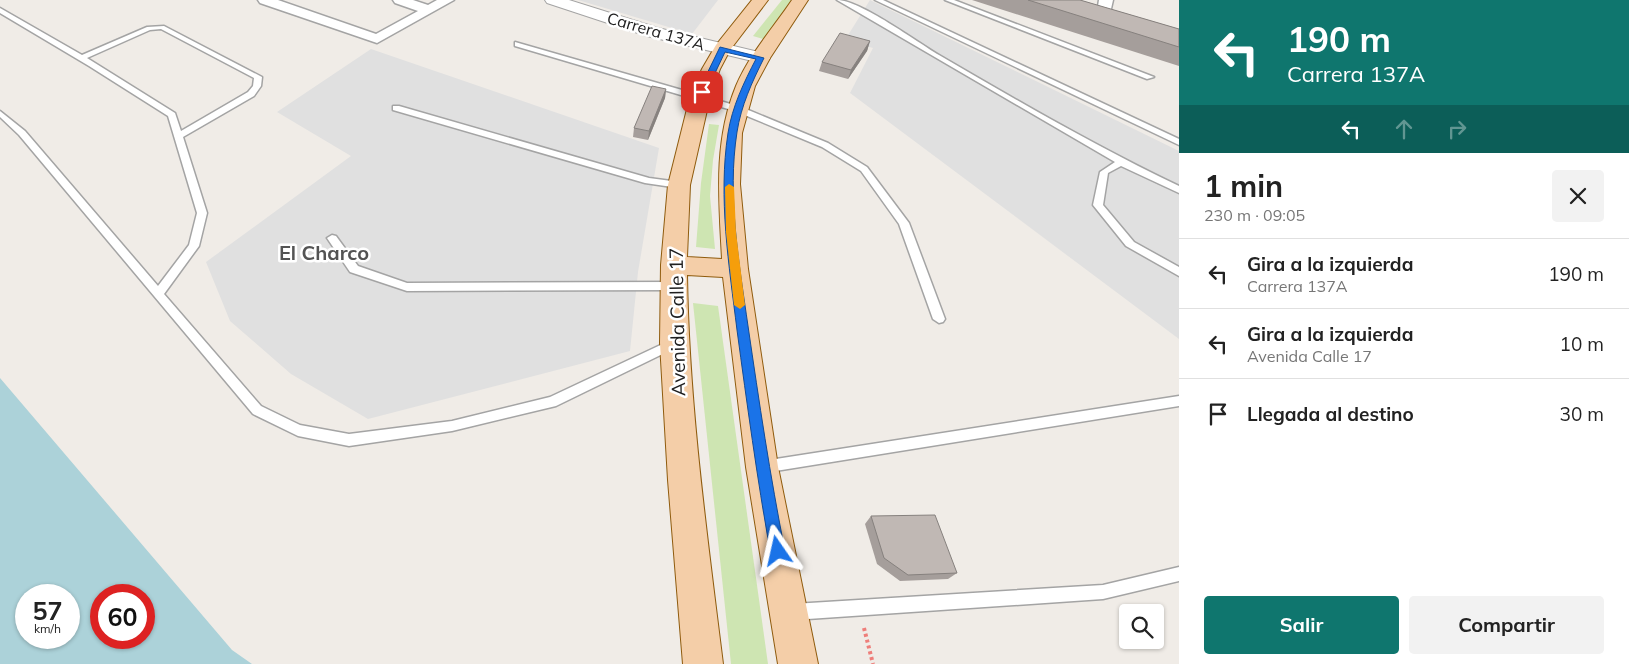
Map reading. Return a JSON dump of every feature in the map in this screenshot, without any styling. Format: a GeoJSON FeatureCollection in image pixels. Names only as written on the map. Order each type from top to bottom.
{"type":"FeatureCollection","features":[{"type":"Feature","properties":{"kind":"main road","name":"Avenida Calle 17"},"geometry":{"type":"LineString","coordinates":[[703,664],[684,480],[674,343],[674,275],[679,185],[700,97],[722,49],[760,0]]}},
{"type":"Feature","properties":{"kind":"main road"},"geometry":{"type":"LineString","coordinates":[[798,664],[762,467],[735,268],[731,232],[730,157],[732,133],[746,86],[761,58],[800,0]]}},
{"type":"Feature","properties":{"kind":"main road"},"geometry":{"type":"LineString","coordinates":[[674,275],[735,268]]}},
{"type":"Feature","properties":{"kind":"street"},"geometry":{"type":"LineString","coordinates":[[265,0],[377,39],[447,0]]}},
{"type":"Feature","properties":{"kind":"street"},"geometry":{"type":"LineString","coordinates":[[400,0],[429,10]]}},
{"type":"Feature","properties":{"kind":"street","name":"Carrera 137A"},"geometry":{"type":"LineString","coordinates":[[553,0],[640,28],[761,58]]}},
{"type":"Feature","properties":{"kind":"street"},"geometry":{"type":"LineString","coordinates":[[1104,19],[1106,0]]}},
{"type":"Feature","properties":{"kind":"lane"},"geometry":{"type":"LineString","coordinates":[[840,0],[863,11],[1120,162],[1179,190]]}},
{"type":"Feature","properties":{"kind":"lane"},"geometry":{"type":"LineString","coordinates":[[878,0],[1179,142]]}},
{"type":"Feature","properties":{"kind":"lane"},"geometry":{"type":"LineString","coordinates":[[948,0],[1150,77]]}},
{"type":"Feature","properties":{"kind":"lane"},"geometry":{"type":"LineString","coordinates":[[0,10],[172,115],[202,213],[194,246],[159,292]]}},
{"type":"Feature","properties":{"kind":"lane"},"geometry":{"type":"LineString","coordinates":[[81,58],[149,28],[162,27],[258,77],[257,86],[251,94],[179,136]]}},
{"type":"Feature","properties":{"kind":"lane"},"geometry":{"type":"LineString","coordinates":[[518,44],[738,109],[825,145],[864,169],[904,223],[938,319]]}},
{"type":"Feature","properties":{"kind":"lane"},"geometry":{"type":"LineString","coordinates":[[396,108],[648,181],[679,185]]}},
{"type":"Feature","properties":{"kind":"lane"},"geometry":{"type":"LineString","coordinates":[[0,113],[22,133],[159,292],[257,410],[298,430],[349,440],[452,426],[552,402],[674,343]]}},
{"type":"Feature","properties":{"kind":"lane"},"geometry":{"type":"LineString","coordinates":[[1120,162],[1104,172],[1098,205],[1130,244],[1179,272]]}},
{"type":"Feature","properties":{"kind":"lane"},"geometry":{"type":"LineString","coordinates":[[332,238],[354,269],[407,287],[674,275]]}},
{"type":"Feature","properties":{"kind":"lane"},"geometry":{"type":"LineString","coordinates":[[762,467],[1179,401]]}},
{"type":"Feature","properties":{"kind":"lane"},"geometry":{"type":"LineString","coordinates":[[789,612],[1103,592],[1179,574]]}},
{"type":"Feature","properties":{"kind":"path"},"geometry":{"type":"LineString","coordinates":[[859,608],[873,664]]}},
{"type":"Feature","properties":{"kind":"green space"},"geometry":{"type":"Polygon","coordinates":[[[782,0],[797,0],[767,40],[753,36],[782,0]]]}},
{"type":"Feature","properties":{"kind":"green space"},"geometry":{"type":"Polygon","coordinates":[[[709,124],[719,125],[713,160],[710,196],[715,249],[696,247],[701,183],[709,124]]]}},
{"type":"Feature","properties":{"kind":"green space"},"geometry":{"type":"Polygon","coordinates":[[[693,303],[718,306],[768,664],[731,664],[693,303]]]}},
{"type":"Feature","properties":{"kind":"shaded area"},"geometry":{"type":"Polygon","coordinates":[[[578,0],[718,0],[692,34],[578,0]]]}},
{"type":"Feature","properties":{"kind":"shaded area"},"geometry":{"type":"Polygon","coordinates":[[[870,0],[1179,151],[1179,339],[850,93],[873,48],[845,40],[870,0]]]}},
{"type":"Feature","properties":{"kind":"shaded area"},"geometry":{"type":"Polygon","coordinates":[[[371,49],[659,148],[638,272],[630,351],[368,419],[291,374],[230,321],[206,262],[351,156],[277,112],[371,49]]]}},
{"type":"Feature","properties":{"kind":"water"},"geometry":{"type":"Polygon","coordinates":[[[0,378],[232,650],[252,664],[0,664],[0,378]]]}},
{"type":"Feature","properties":{"kind":"building"},"geometry":{"type":"Polygon","coordinates":[[[1028,0],[1080,0],[1179,29],[1179,47],[1028,0]]]}},
{"type":"Feature","properties":{"kind":"building"},"geometry":{"type":"Polygon","coordinates":[[[840,33],[870,41],[851,70],[822,62],[840,33]]]}},
{"type":"Feature","properties":{"kind":"building"},"geometry":{"type":"Polygon","coordinates":[[[652,86],[666,89],[649,131],[634,128],[652,86]]]}},
{"type":"Feature","properties":{"kind":"building"},"geometry":{"type":"Polygon","coordinates":[[[935,515],[957,573],[908,575],[884,558],[871,516],[935,515]]]}},
{"type":"Feature","properties":{"kind":"slow traffic"},"geometry":{"type":"LineString","coordinates":[[729,187],[731,232],[740,305]]}},
{"type":"Feature","properties":{"kind":"district","name":"El Charco"},"geometry":{"type":"Point","coordinates":[324,252]}},
{"type":"Feature","properties":{"kind":"route"},"geometry":{"type":"LineString","coordinates":[[702,92],[711,69],[722,49],[761,58],[746,86],[738,109],[732,133],[729,184],[731,232],[738,296],[762,467],[778,551]]}}]}
